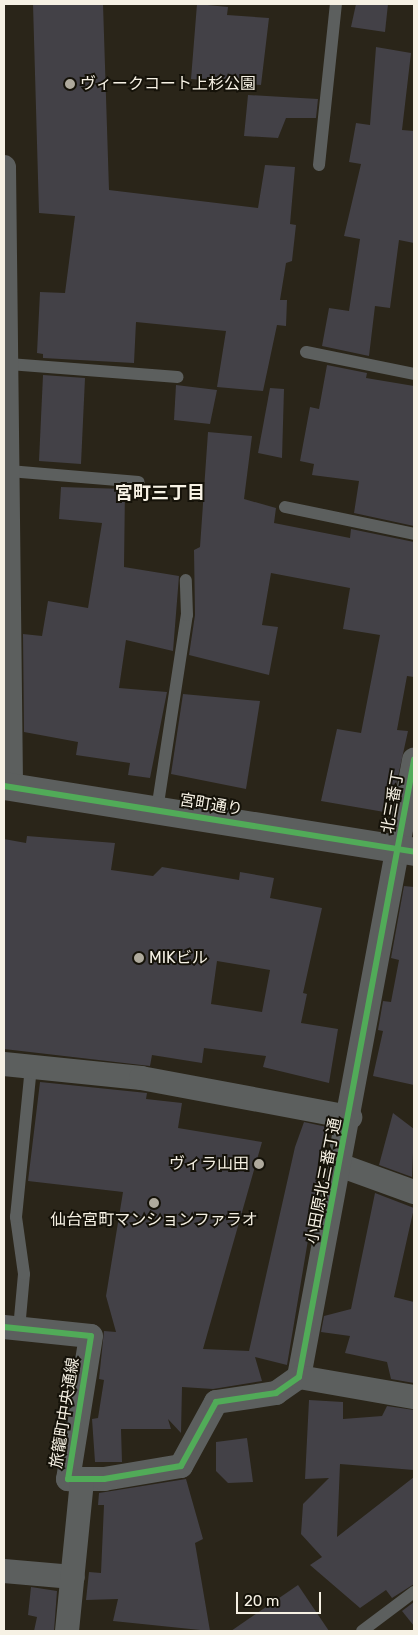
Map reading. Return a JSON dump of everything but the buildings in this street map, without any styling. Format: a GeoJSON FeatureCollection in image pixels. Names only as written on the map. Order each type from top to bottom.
{"type":"FeatureCollection","features":[{"type":"Feature","properties":{"kind":"street"},"geometry":{"type":"LineString","coordinates":[[4,167],[9,364],[8,786]]}},
{"type":"Feature","properties":{"kind":"street","name":"北三番丁"},"geometry":{"type":"LineString","coordinates":[[406,850],[414,760]]}},
{"type":"Feature","properties":{"kind":"street","name":"宮町通り"},"geometry":{"type":"LineString","coordinates":[[8,786],[406,850]]}},
{"type":"Feature","properties":{"kind":"street","name":"小田原北三番丁通"},"geometry":{"type":"LineString","coordinates":[[299,1377],[342,1166],[350,1117],[406,850]]}},
{"type":"Feature","properties":{"kind":"street"},"geometry":{"type":"LineString","coordinates":[[4,1064],[141,1078],[350,1117]]}},
{"type":"Feature","properties":{"kind":"street"},"geometry":{"type":"LineString","coordinates":[[342,1166],[414,1192]]}},
{"type":"Feature","properties":{"kind":"street","name":"旅籠町中央通線"},"geometry":{"type":"LineString","coordinates":[[11,1328],[91,1336],[68,1479],[82,1480]]}},
{"type":"Feature","properties":{"kind":"street"},"geometry":{"type":"LineString","coordinates":[[67,1631],[82,1480],[181,1466],[216,1402],[276,1393],[299,1377],[414,1397]]}},
{"type":"Feature","properties":{"kind":"street"},"geometry":{"type":"LineString","coordinates":[[4,1571],[73,1576]]}},
{"type":"Feature","properties":{"kind":"lane"},"geometry":{"type":"LineString","coordinates":[[319,165],[336,4]]}},
{"type":"Feature","properties":{"kind":"lane"},"geometry":{"type":"LineString","coordinates":[[306,352],[414,374]]}},
{"type":"Feature","properties":{"kind":"lane"},"geometry":{"type":"LineString","coordinates":[[9,364],[177,377]]}},
{"type":"Feature","properties":{"kind":"lane"},"geometry":{"type":"LineString","coordinates":[[9,471],[139,482]]}},
{"type":"Feature","properties":{"kind":"lane"},"geometry":{"type":"LineString","coordinates":[[286,507],[414,534]]}},
{"type":"Feature","properties":{"kind":"lane"},"geometry":{"type":"LineString","coordinates":[[157,810],[187,616],[186,580]]}},
{"type":"Feature","properties":{"kind":"lane"},"geometry":{"type":"LineString","coordinates":[[11,1328],[24,1274],[16,1217],[31,1067]]}},
{"type":"Feature","properties":{"kind":"lane"},"geometry":{"type":"LineString","coordinates":[[362,1631],[414,1592]]}},
{"type":"Feature","properties":{"kind":"cycle path"},"geometry":{"type":"LineString","coordinates":[[4,1327],[91,1336],[68,1479],[104,1479],[181,1466],[216,1402],[276,1393],[299,1377],[414,760]]}},
{"type":"Feature","properties":{"kind":"cycle path"},"geometry":{"type":"LineString","coordinates":[[4,786],[414,852]]}},
{"type":"Feature","properties":{"kind":"place","name":"ヴィークコート上杉公園"},"geometry":{"type":"Point","coordinates":[70,84]}},
{"type":"Feature","properties":{"kind":"place","name":"MIKビル"},"geometry":{"type":"Point","coordinates":[139,958]}},
{"type":"Feature","properties":{"kind":"place","name":"ヴィラ山田"},"geometry":{"type":"Point","coordinates":[259,1164]}},
{"type":"Feature","properties":{"kind":"place","name":"仙台宮町マンションファラオ"},"geometry":{"type":"Point","coordinates":[154,1203]}},
{"type":"Feature","properties":{"kind":"district","name":"宮町三丁目"},"geometry":{"type":"Point","coordinates":[160,493]}}]}
